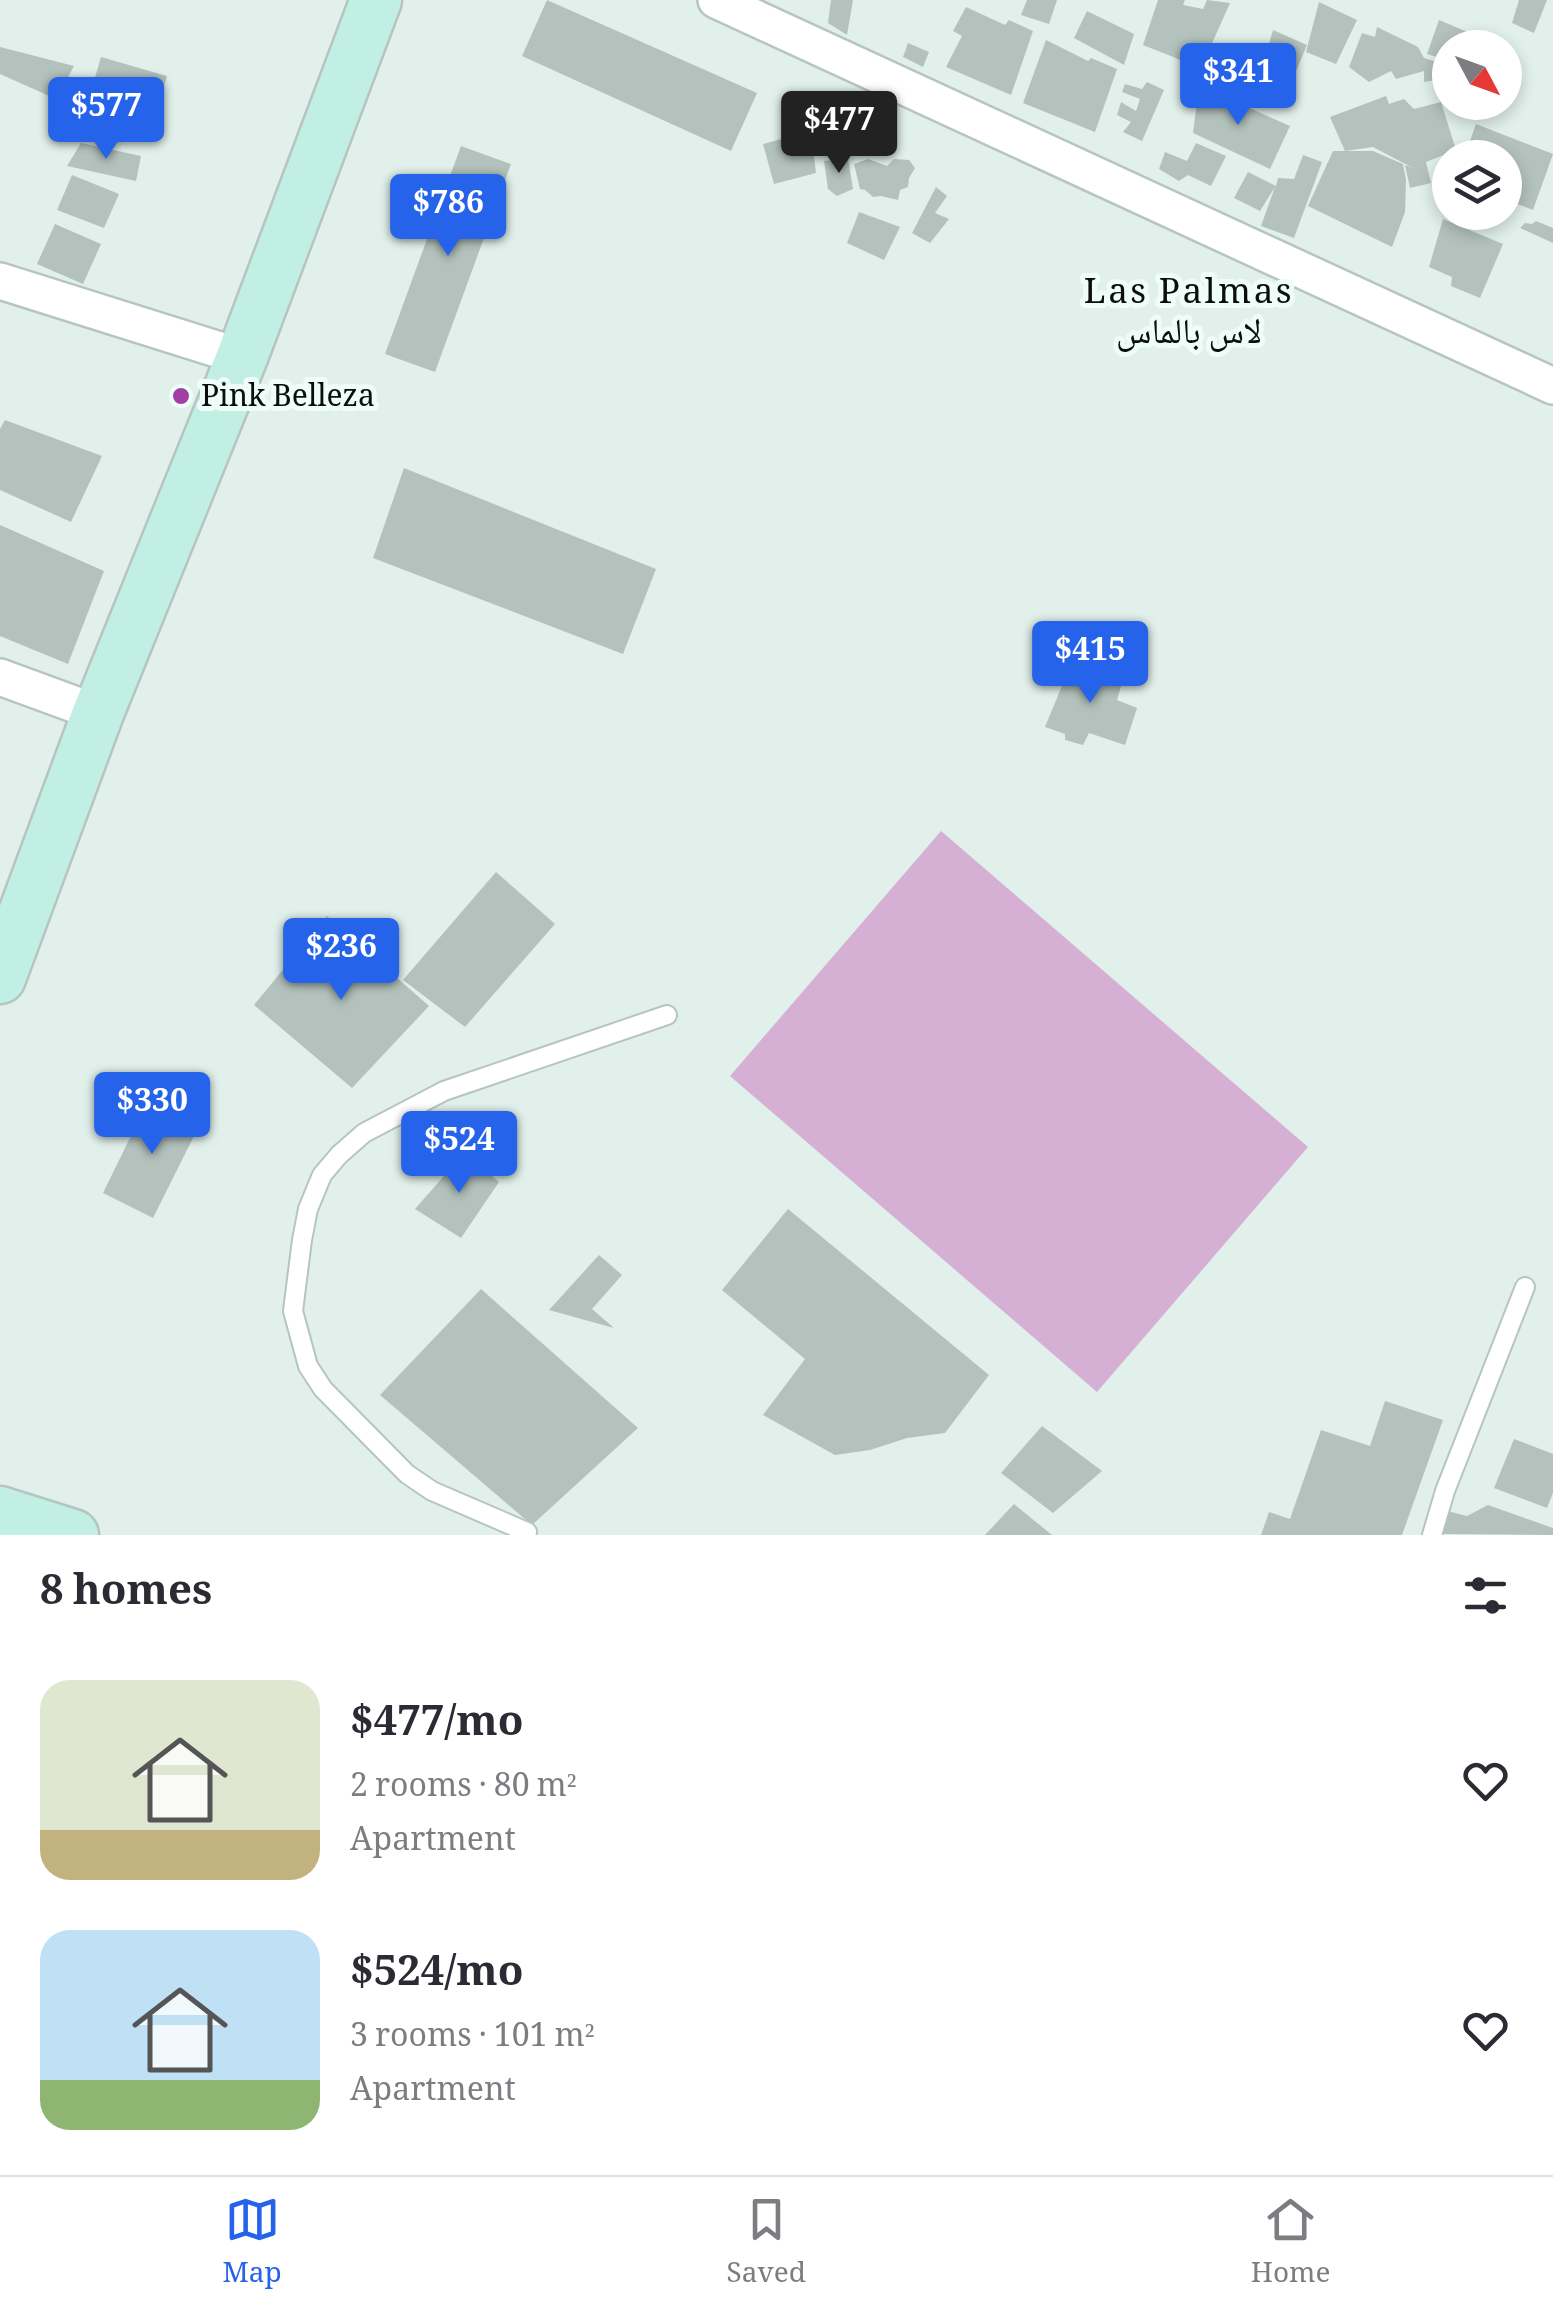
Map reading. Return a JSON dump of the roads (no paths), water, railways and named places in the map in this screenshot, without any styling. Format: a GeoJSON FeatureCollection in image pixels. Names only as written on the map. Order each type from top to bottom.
{"type":"FeatureCollection","features":[{"type":"Feature","properties":{"kind":"main road"},"geometry":{"type":"LineString","coordinates":[[0,978],[98,713],[242,357],[376,0]]}},
{"type":"Feature","properties":{"kind":"main road"},"geometry":{"type":"LineString","coordinates":[[0,1512],[73,1535]]}},
{"type":"Feature","properties":{"kind":"street"},"geometry":{"type":"LineString","coordinates":[[716,0],[1553,386]]}},
{"type":"Feature","properties":{"kind":"street"},"geometry":{"type":"LineString","coordinates":[[0,281],[242,357]]}},
{"type":"Feature","properties":{"kind":"street"},"geometry":{"type":"LineString","coordinates":[[0,677],[98,713]]}},
{"type":"Feature","properties":{"kind":"lane"},"geometry":{"type":"LineString","coordinates":[[526,1535],[527,1532],[432,1490],[408,1474],[323,1389],[308,1366],[293,1311],[308,1209],[322,1175],[364,1133],[456,1086],[666,1015]]}},
{"type":"Feature","properties":{"kind":"lane"},"geometry":{"type":"LineString","coordinates":[[1432,1535],[1444,1491],[1525,1288]]}},
{"type":"Feature","properties":{"kind":"place","name":"Pink Belleza"},"geometry":{"type":"Point","coordinates":[181,396]}},
{"type":"Feature","properties":{"kind":"district","name":"Las Palmas لاس بالماس"},"geometry":{"type":"Point","coordinates":[1189,311]}}]}
